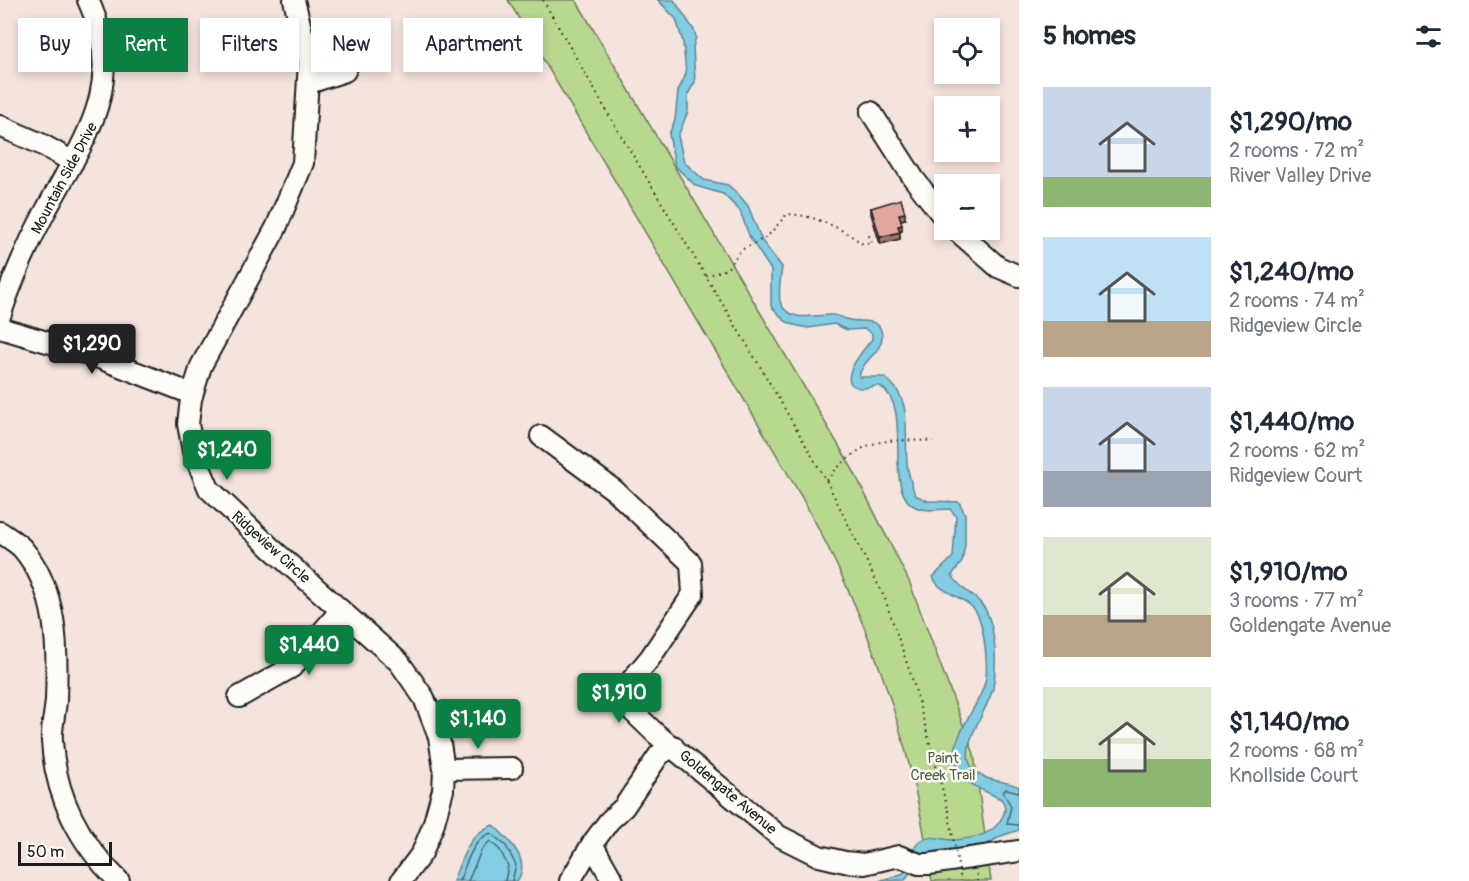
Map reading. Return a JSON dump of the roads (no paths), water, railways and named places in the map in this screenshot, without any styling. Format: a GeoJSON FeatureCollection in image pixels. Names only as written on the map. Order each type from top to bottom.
{"type":"FeatureCollection","features":[{"type":"Feature","properties":{"kind":"street","name":"Mountain Side Drive"},"geometry":{"type":"LineString","coordinates":[[0,316],[20,262],[94,121],[104,77],[97,21],[88,0]]}},
{"type":"Feature","properties":{"kind":"street","name":"Ridgeview Circle"},"geometry":{"type":"LineString","coordinates":[[294,0],[306,42],[309,83],[303,164],[276,228],[201,366],[192,394],[188,424],[193,451],[209,489],[272,549],[399,662],[424,698],[439,738],[444,769],[444,789],[422,853],[401,881]]}},
{"type":"Feature","properties":{"kind":"street"},"geometry":{"type":"LineString","coordinates":[[306,42],[333,39],[344,44],[349,52],[350,62],[345,71],[309,83]]}},
{"type":"Feature","properties":{"kind":"street"},"geometry":{"type":"LineString","coordinates":[[871,112],[914,179],[934,205]]}},
{"type":"Feature","properties":{"kind":"street"},"geometry":{"type":"LineString","coordinates":[[0,126],[41,144],[73,162]]}},
{"type":"Feature","properties":{"kind":"street"},"geometry":{"type":"LineString","coordinates":[[967,240],[998,267],[1019,276]]}},
{"type":"Feature","properties":{"kind":"street"},"geometry":{"type":"LineString","coordinates":[[0,328],[84,352],[192,394]]}},
{"type":"Feature","properties":{"kind":"street","name":"Goldengate Avenue"},"geometry":{"type":"LineString","coordinates":[[541,436],[614,490],[691,563],[693,594],[650,658],[626,687],[624,703],[673,746],[779,836],[819,856],[864,864],[899,856],[919,864],[976,859],[1019,851]]}},
{"type":"Feature","properties":{"kind":"street"},"geometry":{"type":"LineString","coordinates":[[0,532],[21,548],[42,580],[51,602],[55,635],[56,679],[52,740],[65,804],[82,840],[100,863],[119,881]]}},
{"type":"Feature","properties":{"kind":"street"},"geometry":{"type":"LineString","coordinates":[[238,697],[292,667],[341,610]]}},
{"type":"Feature","properties":{"kind":"street"},"geometry":{"type":"LineString","coordinates":[[570,881],[592,844],[609,821],[624,807],[659,754],[673,746]]}},
{"type":"Feature","properties":{"kind":"street"},"geometry":{"type":"LineString","coordinates":[[444,769],[512,768]]}},
{"type":"Feature","properties":{"kind":"street"},"geometry":{"type":"LineString","coordinates":[[592,844],[613,881]]}},
{"type":"Feature","properties":{"kind":"water"},"geometry":{"type":"Polygon","coordinates":[[[658,0],[674,0],[694,30],[696,37],[693,47],[695,82],[688,94],[688,111],[678,136],[684,162],[704,180],[728,185],[748,206],[762,241],[782,267],[779,296],[785,310],[797,316],[834,315],[850,320],[875,323],[879,326],[881,342],[863,366],[859,377],[884,377],[900,395],[906,416],[906,452],[915,495],[928,501],[959,502],[965,514],[965,545],[962,562],[952,575],[960,586],[981,603],[988,615],[993,632],[995,661],[993,688],[971,740],[968,751],[969,760],[977,773],[989,779],[1019,787],[1019,830],[1001,836],[983,847],[938,851],[915,865],[905,880],[879,881],[904,873],[913,851],[922,840],[930,838],[955,840],[983,834],[995,827],[1005,810],[1001,799],[977,788],[965,779],[957,767],[955,755],[962,730],[981,694],[986,676],[983,632],[975,610],[963,600],[942,589],[933,577],[953,557],[956,516],[950,509],[922,509],[907,500],[901,486],[898,469],[896,412],[890,397],[880,386],[861,388],[853,385],[850,380],[853,366],[872,339],[872,334],[865,329],[847,330],[834,324],[808,328],[785,321],[771,306],[771,270],[750,238],[740,211],[723,194],[696,186],[675,166],[669,134],[675,120],[678,91],[686,74],[683,42],[676,19],[658,0]]]}},
{"type":"Feature","properties":{"kind":"water"},"geometry":{"type":"Polygon","coordinates":[[[493,825],[511,843],[520,858],[521,873],[517,881],[453,881],[463,855],[472,841],[484,829],[493,825]]]}},
{"type":"Feature","properties":{"kind":"park label","name":"Paint Creek Trail"},"geometry":{"type":"Point","coordinates":[943,766]}}]}
